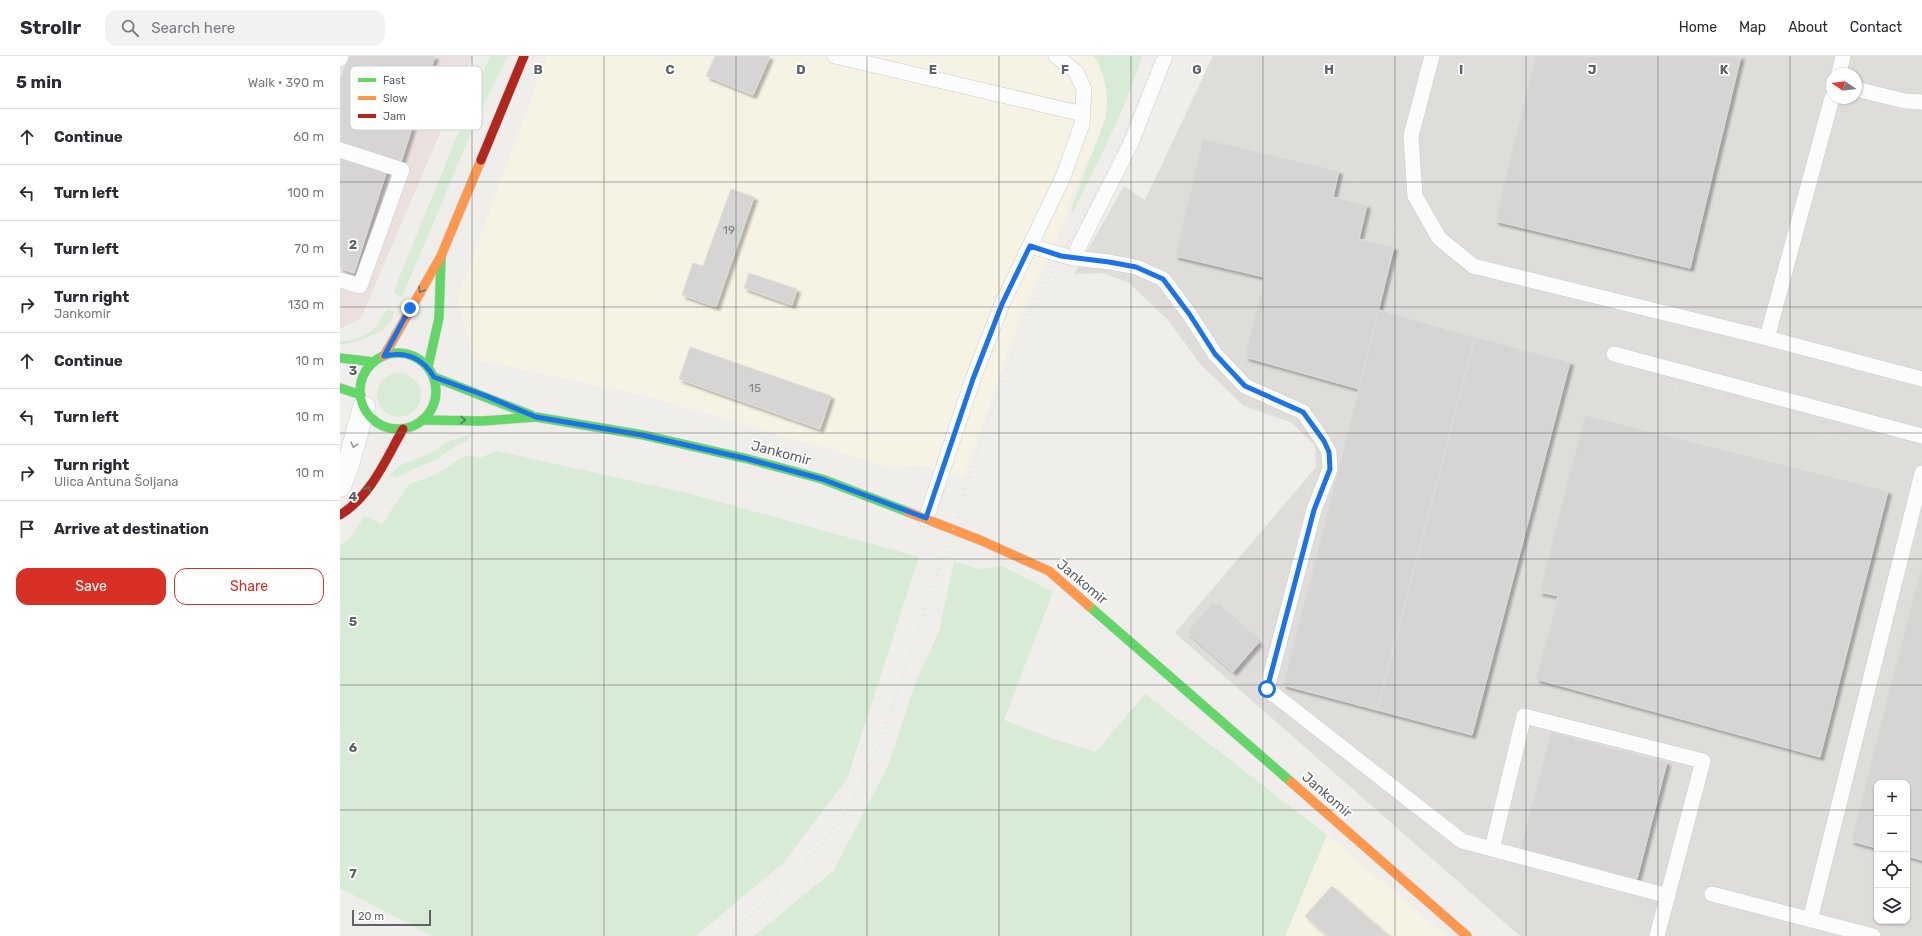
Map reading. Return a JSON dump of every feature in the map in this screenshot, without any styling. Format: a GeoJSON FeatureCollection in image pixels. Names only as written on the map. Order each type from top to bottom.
{"type":"FeatureCollection","features":[{"type":"Feature","properties":{"kind":"street"},"geometry":{"type":"LineString","coordinates":[[384,356],[442,256],[524,56]]}},
{"type":"Feature","properties":{"kind":"street"},"geometry":{"type":"LineString","coordinates":[[428,367],[439,318],[442,256]]}},
{"type":"Feature","properties":{"kind":"street"},"geometry":{"type":"LineString","coordinates":[[340,388],[362,401],[371,418],[381,426],[392,429],[403,429],[414,426],[424,420],[431,411],[435,401],[436,388],[434,377],[428,367],[419,359],[408,354],[396,353],[384,356],[374,362],[366,371],[361,382],[362,401],[348,465],[340,486]]}},
{"type":"Feature","properties":{"kind":"street"},"geometry":{"type":"LineString","coordinates":[[340,358],[374,362]]}},
{"type":"Feature","properties":{"kind":"street","name":"Jankomir"},"geometry":{"type":"LineString","coordinates":[[434,377],[486,396],[536,417]]}},
{"type":"Feature","properties":{"kind":"street","name":"Jankomir"},"geometry":{"type":"LineString","coordinates":[[424,420],[482,420],[536,417],[642,435],[748,459],[822,479],[926,518],[1002,549],[1049,571],[1467,936]]}},
{"type":"Feature","properties":{"kind":"street"},"geometry":{"type":"LineString","coordinates":[[340,515],[349,511],[364,496],[403,429]]}},
{"type":"Feature","properties":{"kind":"lane"},"geometry":{"type":"LineString","coordinates":[[835,56],[1083,114]]}},
{"type":"Feature","properties":{"kind":"lane"},"geometry":{"type":"LineString","coordinates":[[926,518],[978,365],[1002,304],[1063,177],[1082,124],[1084,89],[1076,72],[1056,56]]}},
{"type":"Feature","properties":{"kind":"lane"},"geometry":{"type":"LineString","coordinates":[[1073,258],[1131,144],[1165,56]]}},
{"type":"Feature","properties":{"kind":"lane"},"geometry":{"type":"LineString","coordinates":[[1432,56],[1412,136],[1415,196],[1439,238],[1473,266],[1767,338],[1922,379]]}},
{"type":"Feature","properties":{"kind":"lane"},"geometry":{"type":"LineString","coordinates":[[1840,68],[1843,56]]}},
{"type":"Feature","properties":{"kind":"lane"},"geometry":{"type":"LineString","coordinates":[[1862,89],[1905,100],[1922,102]]}},
{"type":"Feature","properties":{"kind":"lane"},"geometry":{"type":"LineString","coordinates":[[1767,338],[1830,104]]}},
{"type":"Feature","properties":{"kind":"lane"},"geometry":{"type":"LineString","coordinates":[[340,150],[402,170],[360,286],[340,280]]}},
{"type":"Feature","properties":{"kind":"lane"},"geometry":{"type":"LineString","coordinates":[[1030,246],[1073,258],[1136,267],[1163,279],[1190,315],[1215,354],[1245,386],[1303,412],[1326,446],[1329,452],[1330,469],[1314,510],[1267,689],[1462,841],[1668,896]]}},
{"type":"Feature","properties":{"kind":"lane"},"geometry":{"type":"LineString","coordinates":[[1614,354],[1922,436]]}},
{"type":"Feature","properties":{"kind":"lane"},"geometry":{"type":"LineString","coordinates":[[1810,920],[1922,473]]}},
{"type":"Feature","properties":{"kind":"lane"},"geometry":{"type":"LineString","coordinates":[[1492,849],[1524,716],[1703,761],[1657,936]]}},
{"type":"Feature","properties":{"kind":"lane"},"geometry":{"type":"LineString","coordinates":[[1712,894],[1873,936]]}},
{"type":"Feature","properties":{"kind":"shaded area"},"geometry":{"type":"Polygon","coordinates":[[[340,56],[473,56],[469,66],[350,66],[350,130],[441,130],[361,318],[340,328],[340,56]]]}},
{"type":"Feature","properties":{"kind":"shaded area"},"geometry":{"type":"Polygon","coordinates":[[[547,56],[1136,56],[1108,135],[1086,162],[1068,203],[1068,213],[1022,313],[963,479],[921,465],[893,468],[650,397],[473,359],[458,297],[547,56]]]}},
{"type":"Feature","properties":{"kind":"shaded area"},"geometry":{"type":"Polygon","coordinates":[[[1213,56],[1922,56],[1922,936],[1520,936],[1175,633],[1316,467],[1315,446],[1292,423],[1244,406],[1200,364],[1169,321],[1129,283],[1103,273],[1074,274],[1124,186],[1145,200],[1213,56]]]}},
{"type":"Feature","properties":{"kind":"shaded area"},"geometry":{"type":"Polygon","coordinates":[[[1327,835],[1446,936],[1285,936],[1327,835]]]}},
{"type":"Feature","properties":{"kind":"green space"},"geometry":{"type":"Polygon","coordinates":[[[490,56],[508,56],[482,108],[482,76],[490,56]]]}},
{"type":"Feature","properties":{"kind":"green space"},"geometry":{"type":"Polygon","coordinates":[[[1092,56],[1142,56],[1128,96],[1073,212],[1071,209],[1106,117],[1107,97],[1104,79],[1097,60],[1092,56]]]}},
{"type":"Feature","properties":{"kind":"green space"},"geometry":{"type":"Polygon","coordinates":[[[460,130],[472,130],[402,297],[394,293],[460,130]]]}},
{"type":"Feature","properties":{"kind":"green space"},"geometry":{"type":"Polygon","coordinates":[[[388,310],[395,311],[390,322],[384,329],[366,338],[340,345],[340,341],[355,339],[365,335],[377,325],[388,310]]]}},
{"type":"Feature","properties":{"kind":"green space"},"geometry":{"type":"Polygon","coordinates":[[[399,373],[411,377],[417,383],[421,395],[417,407],[411,413],[399,417],[387,413],[381,407],[377,395],[381,383],[387,377],[399,373]]]}},
{"type":"Feature","properties":{"kind":"green space"},"geometry":{"type":"Polygon","coordinates":[[[471,434],[467,441],[437,459],[411,470],[397,478],[389,476],[401,465],[431,453],[446,442],[471,434]]]}},
{"type":"Feature","properties":{"kind":"green space"},"geometry":{"type":"Polygon","coordinates":[[[497,451],[691,494],[919,557],[847,779],[783,863],[696,936],[432,936],[340,888],[340,545],[348,540],[365,516],[382,524],[409,484],[435,475],[466,455],[479,458],[497,451]]]}},
{"type":"Feature","properties":{"kind":"green space"},"geometry":{"type":"Polygon","coordinates":[[[954,561],[977,569],[1002,566],[1053,592],[1004,720],[1053,739],[1096,752],[1145,694],[1327,835],[1285,936],[754,936],[834,870],[889,764],[916,681],[939,632],[954,561]]]}},
{"type":"Feature","properties":{"kind":"building"},"geometry":{"type":"Polygon","coordinates":[[[348,56],[435,56],[432,66],[350,66],[350,130],[411,130],[401,162],[340,142],[340,80],[348,56]]]}},
{"type":"Feature","properties":{"kind":"building"},"geometry":{"type":"Polygon","coordinates":[[[715,56],[770,56],[753,95],[706,76],[715,56]]]}},
{"type":"Feature","properties":{"kind":"building"},"geometry":{"type":"Polygon","coordinates":[[[1535,56],[1741,56],[1690,268],[1495,221],[1535,56]]]}},
{"type":"Feature","properties":{"kind":"building"},"geometry":{"type":"Polygon","coordinates":[[[1203,139],[1339,171],[1333,197],[1367,205],[1359,239],[1394,247],[1359,389],[1245,357],[1264,277],[1175,256],[1203,139]]]}},
{"type":"Feature","properties":{"kind":"building"},"geometry":{"type":"Polygon","coordinates":[[[340,155],[387,170],[354,273],[340,268],[340,155]]]}},
{"type":"Feature","properties":{"kind":"building"},"geometry":{"type":"Polygon","coordinates":[[[731,189],[754,197],[716,307],[682,295],[693,263],[703,266],[731,189]]]}},
{"type":"Feature","properties":{"kind":"building"},"geometry":{"type":"Polygon","coordinates":[[[749,273],[797,289],[792,305],[744,288],[749,273]]]}},
{"type":"Feature","properties":{"kind":"building"},"geometry":{"type":"Polygon","coordinates":[[[1379,310],[1475,337],[1377,710],[1283,685],[1379,310]]]}},
{"type":"Feature","properties":{"kind":"building"},"geometry":{"type":"Polygon","coordinates":[[[1475,337],[1570,362],[1472,735],[1377,710],[1475,337]]]}},
{"type":"Feature","properties":{"kind":"building"},"geometry":{"type":"Polygon","coordinates":[[[690,347],[831,396],[820,429],[679,379],[690,347]]]}},
{"type":"Feature","properties":{"kind":"building"},"geometry":{"type":"Polygon","coordinates":[[[1585,415],[1888,491],[1820,757],[1536,679],[1558,596],[1539,592],[1585,415]]]}},
{"type":"Feature","properties":{"kind":"building"},"geometry":{"type":"Polygon","coordinates":[[[1922,563],[1922,860],[1910,857],[1910,780],[1874,780],[1874,847],[1851,841],[1922,563]]]}},
{"type":"Feature","properties":{"kind":"building"},"geometry":{"type":"Polygon","coordinates":[[[1213,602],[1259,642],[1233,672],[1187,632],[1213,602]]]}},
{"type":"Feature","properties":{"kind":"building"},"geometry":{"type":"Polygon","coordinates":[[[1551,732],[1667,762],[1637,879],[1520,849],[1551,732]]]}},
{"type":"Feature","properties":{"kind":"building"},"geometry":{"type":"Polygon","coordinates":[[[1332,886],[1389,936],[1327,936],[1305,916],[1332,886]]]}},
{"type":"Feature","properties":{"kind":"railway"},"geometry":{"type":"LineString","coordinates":[[728,936],[778,890],[822,845],[854,799],[880,742],[953,530],[981,441],[1027,317],[1109,169],[1158,56]]}},
{"type":"Feature","properties":{"kind":"railway"},"geometry":{"type":"LineString","coordinates":[[1287,56],[1317,123],[1345,169],[1380,212],[1410,243],[1443,270],[1474,291],[1505,309],[1645,376],[1720,399],[1827,435],[1922,460]]}},
{"type":"Feature","properties":{"kind":"railway"},"geometry":{"type":"LineString","coordinates":[[1670,388],[1766,434],[1833,458],[1922,482]]}},
{"type":"Feature","properties":{"kind":"traffic: fast"},"geometry":{"type":"LineString","coordinates":[[428,367],[439,318],[441,258]]}},
{"type":"Feature","properties":{"kind":"traffic: fast"},"geometry":{"type":"LineString","coordinates":[[398,353],[412,356],[425,364],[433,377],[436,391],[433,405],[425,418],[412,426],[398,429],[384,426],[371,418],[363,405],[360,391],[363,377],[371,364],[384,356],[398,353]]}},
{"type":"Feature","properties":{"kind":"traffic: fast"},"geometry":{"type":"LineString","coordinates":[[340,358],[374,362]]}},
{"type":"Feature","properties":{"kind":"traffic: fast"},"geometry":{"type":"LineString","coordinates":[[434,377],[531,415]]}},
{"type":"Feature","properties":{"kind":"traffic: fast"},"geometry":{"type":"LineString","coordinates":[[340,388],[361,395]]}},
{"type":"Feature","properties":{"kind":"traffic: fast"},"geometry":{"type":"LineString","coordinates":[[424,420],[482,421],[536,417],[643,435],[748,459],[822,479],[908,512]]}},
{"type":"Feature","properties":{"kind":"traffic: fast"},"geometry":{"type":"LineString","coordinates":[[1089,606],[1291,782]]}},
{"type":"Feature","properties":{"kind":"traffic: slow"},"geometry":{"type":"LineString","coordinates":[[384,356],[441,256],[481,160]]}},
{"type":"Feature","properties":{"kind":"traffic: slow"},"geometry":{"type":"LineString","coordinates":[[908,512],[980,540],[1049,571],[1089,606]]}},
{"type":"Feature","properties":{"kind":"traffic: slow"},"geometry":{"type":"LineString","coordinates":[[1291,782],[1467,936]]}},
{"type":"Feature","properties":{"kind":"traffic: jam"},"geometry":{"type":"LineString","coordinates":[[481,160],[524,56]]}},
{"type":"Feature","properties":{"kind":"traffic: jam"},"geometry":{"type":"LineString","coordinates":[[340,515],[361,498],[377,476],[403,429]]}},
{"type":"Feature","properties":{"kind":"route"},"geometry":{"type":"LineString","coordinates":[[410,308],[403,324],[384,356],[396,353],[408,354],[419,359],[428,367],[434,377],[486,396],[536,417],[642,435],[748,459],[822,479],[926,518],[973,379],[1002,304],[1030,246],[1061,256],[1136,267],[1163,279],[1190,315],[1215,354],[1245,386],[1303,412],[1324,441],[1329,452],[1330,469],[1314,510],[1267,689]]}}]}
